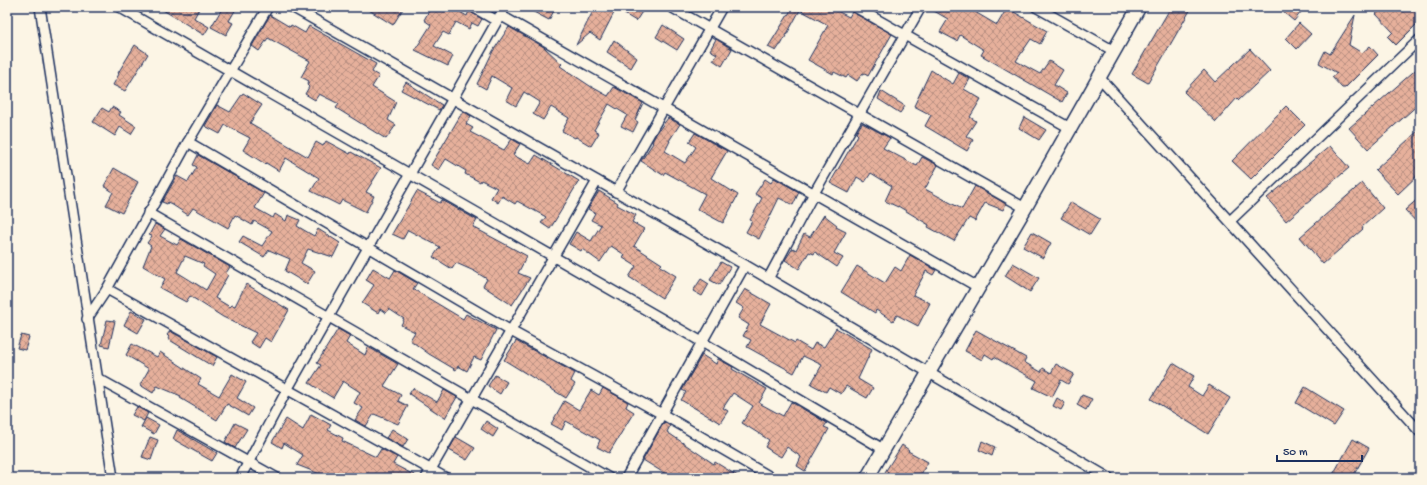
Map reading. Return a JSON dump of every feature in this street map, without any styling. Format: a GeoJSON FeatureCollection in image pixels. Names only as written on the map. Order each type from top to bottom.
{"type":"FeatureCollection","features":[{"type":"Feature","properties":{"kind":"main road"},"geometry":{"type":"LineString","coordinates":[[867,478],[1025,208],[1139,7]]}},
{"type":"Feature","properties":{"kind":"street"},"geometry":{"type":"LineString","coordinates":[[40,7],[113,478]]}},
{"type":"Feature","properties":{"kind":"street"},"geometry":{"type":"LineString","coordinates":[[119,7],[702,342],[883,449]]}},
{"type":"Feature","properties":{"kind":"street"},"geometry":{"type":"LineString","coordinates":[[88,319],[107,289],[188,142],[268,7]]}},
{"type":"Feature","properties":{"kind":"street"},"geometry":{"type":"LineString","coordinates":[[292,7],[768,278],[1109,478]]}},
{"type":"Feature","properties":{"kind":"street"},"geometry":{"type":"LineString","coordinates":[[473,7],[498,18],[664,110],[978,288]]}},
{"type":"Feature","properties":{"kind":"street"},"geometry":{"type":"LineString","coordinates":[[240,478],[287,390],[369,248],[409,175],[454,100],[505,7]]}},
{"type":"Feature","properties":{"kind":"street"},"geometry":{"type":"LineString","coordinates":[[671,7],[1025,208]]}},
{"type":"Feature","properties":{"kind":"street"},"geometry":{"type":"LineString","coordinates":[[616,192],[722,7]]}},
{"type":"Feature","properties":{"kind":"street"},"geometry":{"type":"LineString","coordinates":[[855,7],[1070,128]]}},
{"type":"Feature","properties":{"kind":"street"},"geometry":{"type":"LineString","coordinates":[[768,278],[859,113],[921,7]]}},
{"type":"Feature","properties":{"kind":"street"},"geometry":{"type":"LineString","coordinates":[[1036,7],[1114,51]]}},
{"type":"Feature","properties":{"kind":"street"},"geometry":{"type":"LineString","coordinates":[[1230,221],[1420,40]]}},
{"type":"Feature","properties":{"kind":"street"},"geometry":{"type":"LineString","coordinates":[[1099,77],[1420,432]]}},
{"type":"Feature","properties":{"kind":"street"},"geometry":{"type":"LineString","coordinates":[[188,142],[511,331],[662,414],[772,478]]}},
{"type":"Feature","properties":{"kind":"street"},"geometry":{"type":"LineString","coordinates":[[426,478],[596,180]]}},
{"type":"Feature","properties":{"kind":"street"},"geometry":{"type":"LineString","coordinates":[[148,213],[609,478]]}},
{"type":"Feature","properties":{"kind":"street"},"geometry":{"type":"LineString","coordinates":[[626,478],[745,265]]}},
{"type":"Feature","properties":{"kind":"street"},"geometry":{"type":"LineString","coordinates":[[107,289],[446,478]]}},
{"type":"Feature","properties":{"kind":"street"},"geometry":{"type":"LineString","coordinates":[[97,378],[277,478]]}},
{"type":"Feature","properties":{"kind":"building"},"geometry":{"type":"Polygon","coordinates":[[[158,7],[200,7],[194,18],[209,27],[204,35],[158,7]]]}},
{"type":"Feature","properties":{"kind":"building"},"geometry":{"type":"Polygon","coordinates":[[[223,7],[237,7],[229,21],[233,23],[226,35],[211,27],[223,7]]]}},
{"type":"Feature","properties":{"kind":"building"},"geometry":{"type":"Polygon","coordinates":[[[364,7],[404,7],[393,25],[364,7]]]}},
{"type":"Feature","properties":{"kind":"building"},"geometry":{"type":"Polygon","coordinates":[[[431,7],[451,7],[467,16],[469,11],[482,19],[478,26],[472,23],[469,29],[456,22],[449,35],[443,32],[434,46],[453,56],[448,66],[415,50],[431,25],[424,20],[431,7]]]}},
{"type":"Feature","properties":{"kind":"building"},"geometry":{"type":"Polygon","coordinates":[[[524,7],[556,7],[549,20],[524,7]]]}},
{"type":"Feature","properties":{"kind":"building"},"geometry":{"type":"Polygon","coordinates":[[[595,7],[645,7],[636,21],[616,9],[600,40],[590,33],[576,45],[595,7]]]}},
{"type":"Feature","properties":{"kind":"building"},"geometry":{"type":"Polygon","coordinates":[[[793,7],[829,7],[849,17],[852,12],[892,34],[868,76],[863,73],[857,81],[848,75],[846,78],[834,72],[833,74],[808,60],[828,25],[800,10],[781,45],[776,51],[768,47],[793,7]]]}},
{"type":"Feature","properties":{"kind":"building"},"geometry":{"type":"Polygon","coordinates":[[[927,7],[978,7],[975,12],[997,25],[1007,8],[1047,31],[1040,44],[1031,39],[1016,61],[1040,74],[1049,61],[1063,70],[1054,85],[1067,93],[1062,102],[981,55],[984,50],[960,35],[957,41],[940,32],[948,19],[927,7]]]}},
{"type":"Feature","properties":{"kind":"building"},"geometry":{"type":"Polygon","coordinates":[[[1171,7],[1192,7],[1148,83],[1132,74],[1171,7]]]}},
{"type":"Feature","properties":{"kind":"building"},"geometry":{"type":"Polygon","coordinates":[[[1277,7],[1305,7],[1294,21],[1277,7]]]}},
{"type":"Feature","properties":{"kind":"building"},"geometry":{"type":"Polygon","coordinates":[[[1384,7],[1420,7],[1420,21],[1396,45],[1388,37],[1393,32],[1376,14],[1384,7]]]}},
{"type":"Feature","properties":{"kind":"building"},"geometry":{"type":"Polygon","coordinates":[[[270,15],[290,27],[291,25],[305,33],[309,26],[376,64],[372,72],[379,76],[372,87],[396,102],[388,120],[396,125],[386,139],[336,108],[339,104],[319,94],[315,100],[305,94],[309,87],[307,85],[309,81],[301,77],[310,61],[268,38],[259,51],[252,46],[270,15]]]}},
{"type":"Feature","properties":{"kind":"building"},"geometry":{"type":"Polygon","coordinates":[[[1355,15],[1349,45],[1362,53],[1370,46],[1378,55],[1345,88],[1342,88],[1332,77],[1337,73],[1319,63],[1325,51],[1330,54],[1355,15]]]}},
{"type":"Feature","properties":{"kind":"building"},"geometry":{"type":"Polygon","coordinates":[[[1299,23],[1311,34],[1297,49],[1286,38],[1299,23]]]}},
{"type":"Feature","properties":{"kind":"building"},"geometry":{"type":"Polygon","coordinates":[[[663,25],[684,39],[677,50],[656,37],[663,25]]]}},
{"type":"Feature","properties":{"kind":"building"},"geometry":{"type":"Polygon","coordinates":[[[509,27],[544,47],[562,64],[560,66],[590,86],[608,96],[614,87],[643,103],[635,120],[638,122],[633,132],[621,126],[627,115],[609,104],[594,130],[599,133],[591,146],[562,131],[569,118],[551,107],[543,120],[533,114],[540,102],[524,92],[516,106],[506,100],[512,88],[492,76],[486,89],[477,84],[493,51],[509,27]]]}},
{"type":"Feature","properties":{"kind":"building"},"geometry":{"type":"Polygon","coordinates":[[[716,39],[732,49],[722,66],[713,60],[717,54],[710,50],[716,39]]]}},
{"type":"Feature","properties":{"kind":"building"},"geometry":{"type":"Polygon","coordinates":[[[614,40],[637,58],[631,68],[607,52],[614,40]]]}},
{"type":"Feature","properties":{"kind":"building"},"geometry":{"type":"Polygon","coordinates":[[[135,45],[148,54],[125,91],[113,85],[119,74],[118,73],[135,45]]]}},
{"type":"Feature","properties":{"kind":"building"},"geometry":{"type":"Polygon","coordinates":[[[1250,49],[1270,71],[1239,100],[1237,98],[1216,122],[1184,92],[1204,70],[1215,82],[1250,49]]]}},
{"type":"Feature","properties":{"kind":"building"},"geometry":{"type":"Polygon","coordinates":[[[1420,66],[1420,103],[1368,149],[1349,128],[1420,66]]]}},
{"type":"Feature","properties":{"kind":"building"},"geometry":{"type":"Polygon","coordinates":[[[931,70],[953,84],[959,73],[970,79],[964,89],[981,99],[970,117],[976,121],[966,136],[973,140],[967,151],[925,126],[931,115],[914,106],[931,70]]]}},
{"type":"Feature","properties":{"kind":"building"},"geometry":{"type":"Polygon","coordinates":[[[406,82],[442,105],[439,110],[401,90],[406,82]]]}},
{"type":"Feature","properties":{"kind":"building"},"geometry":{"type":"Polygon","coordinates":[[[881,91],[905,106],[900,113],[878,99],[881,91]]]}},
{"type":"Feature","properties":{"kind":"building"},"geometry":{"type":"Polygon","coordinates":[[[243,93],[262,105],[250,123],[308,157],[316,142],[323,146],[326,141],[381,168],[366,192],[374,196],[366,212],[342,200],[339,205],[311,191],[319,178],[286,158],[279,171],[243,150],[250,138],[225,125],[220,134],[205,126],[217,105],[230,112],[243,93]]]}},
{"type":"Feature","properties":{"kind":"building"},"geometry":{"type":"Polygon","coordinates":[[[1286,106],[1305,125],[1251,179],[1232,161],[1286,106]]]}},
{"type":"Feature","properties":{"kind":"building"},"geometry":{"type":"Polygon","coordinates":[[[112,107],[121,112],[119,115],[136,126],[131,134],[120,127],[115,136],[93,122],[102,108],[109,112],[112,107]]]}},
{"type":"Feature","properties":{"kind":"building"},"geometry":{"type":"Polygon","coordinates":[[[463,111],[471,116],[466,124],[473,128],[470,132],[504,150],[512,139],[520,144],[513,155],[530,164],[536,155],[579,181],[550,229],[541,223],[546,217],[517,201],[515,204],[502,196],[498,203],[491,198],[497,188],[481,180],[480,182],[465,174],[466,171],[446,159],[439,170],[431,165],[463,111]]]}},
{"type":"Feature","properties":{"kind":"building"},"geometry":{"type":"Polygon","coordinates":[[[1024,117],[1046,130],[1039,140],[1019,128],[1024,117]]]}},
{"type":"Feature","properties":{"kind":"building"},"geometry":{"type":"Polygon","coordinates":[[[668,118],[680,124],[669,141],[665,151],[685,163],[696,147],[689,142],[695,133],[727,151],[711,178],[738,195],[723,223],[697,209],[705,194],[665,172],[663,175],[641,161],[653,143],[652,142],[656,134],[668,118]]]}},
{"type":"Feature","properties":{"kind":"building"},"geometry":{"type":"Polygon","coordinates":[[[862,123],[890,138],[883,148],[917,166],[922,157],[938,165],[925,189],[962,209],[975,186],[1006,204],[1003,210],[985,203],[975,221],[969,218],[954,241],[928,227],[929,225],[898,206],[885,201],[892,186],[871,173],[865,182],[857,177],[849,193],[830,183],[858,135],[856,133],[862,123]]]}},
{"type":"Feature","properties":{"kind":"building"},"geometry":{"type":"Polygon","coordinates":[[[1420,129],[1420,173],[1398,194],[1375,170],[1420,129]]]}},
{"type":"Feature","properties":{"kind":"building"},"geometry":{"type":"Polygon","coordinates":[[[1330,146],[1349,168],[1286,221],[1267,198],[1330,146]]]}},
{"type":"Feature","properties":{"kind":"building"},"geometry":{"type":"Polygon","coordinates":[[[198,155],[264,193],[255,208],[273,218],[275,214],[286,221],[288,215],[300,220],[297,226],[314,236],[318,229],[340,243],[333,257],[308,249],[301,263],[315,271],[307,284],[285,271],[290,259],[269,250],[264,257],[239,242],[243,236],[262,246],[272,231],[254,221],[252,225],[235,215],[228,228],[193,208],[188,215],[168,202],[167,204],[162,202],[177,176],[188,182],[197,167],[193,165],[198,155]]]}},
{"type":"Feature","properties":{"kind":"building"},"geometry":{"type":"Polygon","coordinates":[[[114,168],[138,182],[122,213],[106,205],[113,192],[104,186],[114,168]]]}},
{"type":"Feature","properties":{"kind":"building"},"geometry":{"type":"Polygon","coordinates":[[[774,178],[799,192],[793,205],[779,198],[759,239],[746,232],[752,221],[750,220],[762,198],[755,194],[765,179],[771,183],[774,178]]]}},
{"type":"Feature","properties":{"kind":"building"},"geometry":{"type":"Polygon","coordinates":[[[1362,183],[1383,208],[1362,227],[1363,229],[1323,264],[1300,237],[1362,183]]]}},
{"type":"Feature","properties":{"kind":"building"},"geometry":{"type":"Polygon","coordinates":[[[417,191],[440,203],[442,200],[477,220],[473,227],[527,256],[518,273],[530,278],[512,305],[483,286],[487,279],[474,271],[456,263],[452,269],[433,257],[440,247],[408,230],[403,239],[392,234],[417,191]]]}},
{"type":"Feature","properties":{"kind":"building"},"geometry":{"type":"Polygon","coordinates":[[[599,191],[618,203],[617,205],[636,215],[632,222],[644,229],[634,246],[662,264],[660,266],[676,276],[662,298],[629,277],[636,266],[623,258],[625,255],[611,246],[600,262],[582,249],[581,251],[569,244],[576,232],[591,241],[601,225],[591,220],[595,213],[588,209],[599,191]]]}},
{"type":"Feature","properties":{"kind":"building"},"geometry":{"type":"Polygon","coordinates":[[[1420,197],[1420,226],[1405,210],[1420,197]]]}},
{"type":"Feature","properties":{"kind":"building"},"geometry":{"type":"Polygon","coordinates":[[[1071,202],[1100,219],[1090,235],[1061,218],[1071,202]]]}},
{"type":"Feature","properties":{"kind":"building"},"geometry":{"type":"Polygon","coordinates":[[[824,215],[837,225],[836,227],[846,232],[834,253],[843,258],[837,267],[815,252],[814,254],[809,252],[799,269],[785,260],[793,248],[796,250],[804,234],[810,237],[824,215]]]}},
{"type":"Feature","properties":{"kind":"building"},"geometry":{"type":"Polygon","coordinates":[[[155,224],[165,229],[160,236],[177,245],[181,239],[230,267],[226,273],[228,275],[215,298],[230,307],[232,305],[235,306],[246,284],[289,310],[271,342],[265,338],[259,348],[250,342],[256,333],[223,317],[190,296],[186,302],[160,288],[165,279],[143,266],[151,246],[147,243],[152,236],[149,235],[155,224]],[[185,256],[177,272],[206,290],[215,274],[203,266],[204,264],[185,256]]]}},
{"type":"Feature","properties":{"kind":"building"},"geometry":{"type":"Polygon","coordinates":[[[1032,232],[1051,243],[1043,258],[1023,247],[1032,232]]]}},
{"type":"Feature","properties":{"kind":"building"},"geometry":{"type":"Polygon","coordinates":[[[910,255],[936,270],[933,275],[926,271],[913,295],[930,303],[918,326],[897,315],[893,321],[876,310],[875,313],[841,292],[857,266],[885,283],[895,267],[901,271],[910,255]]]}},
{"type":"Feature","properties":{"kind":"building"},"geometry":{"type":"Polygon","coordinates":[[[721,262],[730,267],[719,285],[710,280],[721,262]]]}},
{"type":"Feature","properties":{"kind":"building"},"geometry":{"type":"Polygon","coordinates":[[[1013,263],[1039,278],[1030,292],[1005,276],[1013,263]]]}},
{"type":"Feature","properties":{"kind":"building"},"geometry":{"type":"Polygon","coordinates":[[[373,268],[390,278],[395,270],[417,283],[413,289],[463,319],[466,314],[496,330],[481,360],[474,357],[467,371],[458,366],[456,370],[429,354],[410,340],[415,332],[401,325],[404,319],[389,309],[386,313],[380,309],[378,313],[362,303],[374,285],[366,280],[373,268]]]}},
{"type":"Feature","properties":{"kind":"building"},"geometry":{"type":"Polygon","coordinates":[[[701,279],[709,284],[702,296],[693,291],[701,279]]]}},
{"type":"Feature","properties":{"kind":"building"},"geometry":{"type":"Polygon","coordinates":[[[745,289],[771,304],[760,324],[795,343],[796,341],[811,350],[815,343],[824,347],[836,328],[872,349],[858,379],[873,388],[867,398],[846,386],[841,394],[829,387],[826,392],[811,384],[822,365],[803,356],[794,373],[747,347],[751,340],[743,336],[749,325],[738,318],[744,308],[736,303],[745,289]]]}},
{"type":"Feature","properties":{"kind":"building"},"geometry":{"type":"Polygon","coordinates":[[[131,311],[146,319],[138,333],[124,325],[131,311]]]}},
{"type":"Feature","properties":{"kind":"building"},"geometry":{"type":"Polygon","coordinates":[[[107,320],[115,321],[109,347],[101,345],[107,320]]]}},
{"type":"Feature","properties":{"kind":"building"},"geometry":{"type":"Polygon","coordinates":[[[338,329],[350,336],[346,343],[365,355],[368,347],[398,364],[384,386],[401,395],[398,401],[408,406],[398,424],[374,414],[366,426],[355,420],[363,408],[354,403],[360,392],[343,381],[333,398],[309,383],[321,365],[317,363],[338,329]]]}},
{"type":"Feature","properties":{"kind":"building"},"geometry":{"type":"Polygon","coordinates":[[[976,330],[1026,358],[1024,362],[1041,372],[1043,368],[1051,373],[1056,364],[1074,374],[1068,384],[1061,380],[1052,397],[1033,388],[1037,381],[994,357],[993,359],[985,354],[982,360],[965,351],[976,330]]]}},
{"type":"Feature","properties":{"kind":"building"},"geometry":{"type":"Polygon","coordinates":[[[170,331],[217,357],[212,366],[168,339],[169,337],[167,335],[170,331]]]}},
{"type":"Feature","properties":{"kind":"building"},"geometry":{"type":"Polygon","coordinates":[[[21,335],[29,337],[25,350],[17,348],[21,335]]]}},
{"type":"Feature","properties":{"kind":"building"},"geometry":{"type":"Polygon","coordinates":[[[516,341],[575,373],[571,381],[575,384],[566,398],[504,360],[516,341]]]}},
{"type":"Feature","properties":{"kind":"building"},"geometry":{"type":"Polygon","coordinates":[[[132,344],[157,357],[160,352],[201,379],[198,384],[219,396],[232,374],[246,382],[237,398],[253,408],[248,416],[227,404],[217,420],[180,398],[181,396],[157,386],[153,393],[140,385],[149,369],[126,355],[132,344]]]}},
{"type":"Feature","properties":{"kind":"building"},"geometry":{"type":"Polygon","coordinates":[[[702,355],[716,364],[718,359],[733,367],[732,369],[767,389],[759,403],[783,416],[791,402],[827,423],[824,427],[829,429],[805,471],[797,466],[801,457],[787,447],[781,457],[774,453],[765,447],[769,440],[742,423],[753,406],[733,393],[723,408],[728,411],[720,423],[681,400],[686,392],[682,390],[702,355]]]}},
{"type":"Feature","properties":{"kind":"building"},"geometry":{"type":"Polygon","coordinates":[[[1173,363],[1194,376],[1188,387],[1202,396],[1209,385],[1230,398],[1208,434],[1151,399],[1173,363]]]}},
{"type":"Feature","properties":{"kind":"building"},"geometry":{"type":"Polygon","coordinates":[[[495,375],[507,382],[500,394],[488,386],[495,375]]]}},
{"type":"Feature","properties":{"kind":"building"},"geometry":{"type":"Polygon","coordinates":[[[1305,387],[1344,411],[1334,426],[1296,403],[1305,387]]]}},
{"type":"Feature","properties":{"kind":"building"},"geometry":{"type":"Polygon","coordinates":[[[413,388],[437,402],[444,390],[457,397],[445,418],[409,394],[413,388]]]}},
{"type":"Feature","properties":{"kind":"building"},"geometry":{"type":"Polygon","coordinates":[[[603,388],[628,402],[626,407],[634,412],[609,453],[597,447],[600,440],[566,421],[562,430],[551,424],[564,401],[579,410],[591,390],[599,395],[603,388]]]}},
{"type":"Feature","properties":{"kind":"building"},"geometry":{"type":"Polygon","coordinates":[[[1082,395],[1092,399],[1086,410],[1077,405],[1082,395]]]}},
{"type":"Feature","properties":{"kind":"building"},"geometry":{"type":"Polygon","coordinates":[[[1057,398],[1065,403],[1061,410],[1053,406],[1057,398]]]}},
{"type":"Feature","properties":{"kind":"building"},"geometry":{"type":"Polygon","coordinates":[[[137,407],[148,413],[144,421],[132,415],[137,407]]]}},
{"type":"Feature","properties":{"kind":"building"},"geometry":{"type":"Polygon","coordinates":[[[311,414],[331,425],[328,430],[343,438],[342,441],[376,457],[381,449],[397,457],[393,464],[420,478],[330,478],[297,465],[303,455],[284,443],[282,448],[272,442],[286,419],[303,430],[311,414]]]}},
{"type":"Feature","properties":{"kind":"building"},"geometry":{"type":"Polygon","coordinates":[[[146,418],[159,425],[154,434],[141,427],[146,418]]]}},
{"type":"Feature","properties":{"kind":"building"},"geometry":{"type":"Polygon","coordinates":[[[486,421],[498,429],[493,437],[481,429],[486,421]]]}},
{"type":"Feature","properties":{"kind":"building"},"geometry":{"type":"Polygon","coordinates":[[[664,422],[670,426],[667,432],[714,464],[715,462],[741,478],[672,478],[643,460],[664,422]]]}},
{"type":"Feature","properties":{"kind":"building"},"geometry":{"type":"Polygon","coordinates":[[[235,423],[247,429],[235,448],[225,442],[235,423]]]}},
{"type":"Feature","properties":{"kind":"building"},"geometry":{"type":"Polygon","coordinates":[[[392,429],[408,439],[403,447],[386,438],[392,429]]]}},
{"type":"Feature","properties":{"kind":"building"},"geometry":{"type":"Polygon","coordinates":[[[177,430],[217,453],[212,461],[173,439],[177,430]]]}},
{"type":"Feature","properties":{"kind":"building"},"geometry":{"type":"Polygon","coordinates":[[[150,437],[158,440],[151,460],[142,457],[150,437]]]}},
{"type":"Feature","properties":{"kind":"building"},"geometry":{"type":"Polygon","coordinates":[[[456,437],[475,448],[467,460],[449,450],[456,437]]]}},
{"type":"Feature","properties":{"kind":"building"},"geometry":{"type":"Polygon","coordinates":[[[1353,439],[1369,448],[1352,478],[1331,478],[1353,439]]]}},
{"type":"Feature","properties":{"kind":"building"},"geometry":{"type":"Polygon","coordinates":[[[982,441],[995,447],[992,456],[979,450],[982,441]]]}},
{"type":"Feature","properties":{"kind":"building"},"geometry":{"type":"Polygon","coordinates":[[[902,445],[909,450],[908,451],[928,462],[919,478],[904,478],[895,473],[893,476],[885,472],[902,445]]]}}]}
